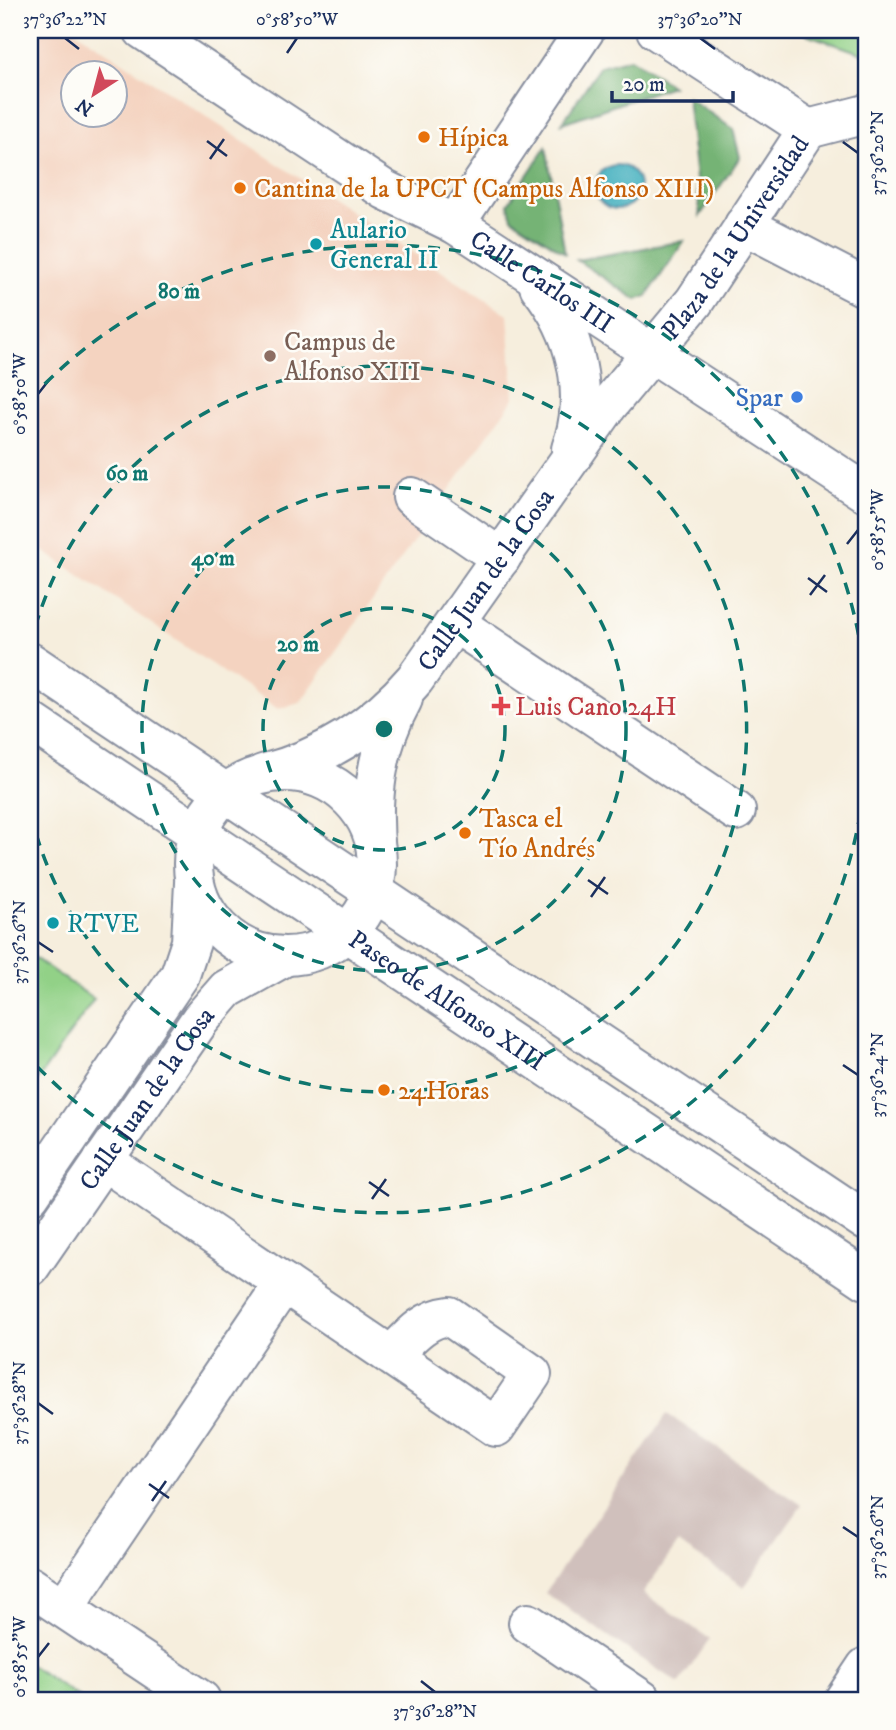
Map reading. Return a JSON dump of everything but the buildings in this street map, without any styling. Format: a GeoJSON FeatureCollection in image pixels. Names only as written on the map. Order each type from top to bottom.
{"type":"FeatureCollection","features":[{"type":"Feature","properties":{"kind":"street","name":"Calle Carlos III"},"geometry":{"type":"LineString","coordinates":[[143,30],[385,190],[455,224],[866,493]]}},
{"type":"Feature","properties":{"kind":"street"},"geometry":{"type":"LineString","coordinates":[[455,224],[585,30]]}},
{"type":"Feature","properties":{"kind":"street","name":"Plaza de la Universidad"},"geometry":{"type":"LineString","coordinates":[[652,353],[694,302],[808,129],[656,30]]}},
{"type":"Feature","properties":{"kind":"street"},"geometry":{"type":"LineString","coordinates":[[808,129],[866,114]]}},
{"type":"Feature","properties":{"kind":"street"},"geometry":{"type":"LineString","coordinates":[[744,225],[866,288]]}},
{"type":"Feature","properties":{"kind":"street","name":"Calle Juan de la Cosa"},"geometry":{"type":"LineString","coordinates":[[520,267],[533,277],[569,333],[579,374],[579,422],[568,459],[557,480]]}},
{"type":"Feature","properties":{"kind":"street","name":"Calle Juan de la Cosa"},"geometry":{"type":"LineString","coordinates":[[263,774],[307,761],[348,738],[388,709],[415,680],[609,404],[652,353]]}},
{"type":"Feature","properties":{"kind":"street"},"geometry":{"type":"LineString","coordinates":[[412,497],[501,558]]}},
{"type":"Feature","properties":{"kind":"street"},"geometry":{"type":"LineString","coordinates":[[455,623],[736,811]]}},
{"type":"Feature","properties":{"kind":"street","name":"Paseo de Alfonso XIII"},"geometry":{"type":"LineString","coordinates":[[30,662],[866,1221]]}},
{"type":"Feature","properties":{"kind":"street","name":"Calle Juan de la Cosa"},"geometry":{"type":"LineString","coordinates":[[372,892],[376,853],[374,793],[383,744],[415,680]]}},
{"type":"Feature","properties":{"kind":"street","name":"Paseo de Alfonso XIII"},"geometry":{"type":"LineString","coordinates":[[30,721],[866,1280]]}},
{"type":"Feature","properties":{"kind":"street"},"geometry":{"type":"LineString","coordinates":[[198,833],[209,811],[223,793],[263,774],[300,773],[330,784],[365,818],[376,853]]}},
{"type":"Feature","properties":{"kind":"street","name":"Calle Juan de la Cosa"},"geometry":{"type":"LineString","coordinates":[[30,1195],[180,975],[191,942],[193,856],[198,833]]}},
{"type":"Feature","properties":{"kind":"street"},"geometry":{"type":"LineString","coordinates":[[194,880],[205,909],[226,934],[254,950],[286,956],[329,945],[346,932],[366,907],[372,892]]}},
{"type":"Feature","properties":{"kind":"street","name":"Calle Juan de la Cosa"},"geometry":{"type":"LineString","coordinates":[[30,1267],[214,1004],[244,977],[286,956]]}},
{"type":"Feature","properties":{"kind":"street"},"geometry":{"type":"LineString","coordinates":[[103,1160],[391,1356]]}},
{"type":"Feature","properties":{"kind":"street"},"geometry":{"type":"LineString","coordinates":[[65,1608],[284,1283]]}},
{"type":"Feature","properties":{"kind":"street"},"geometry":{"type":"LineString","coordinates":[[30,1586],[201,1700]]}},
{"type":"Feature","properties":{"kind":"street"},"geometry":{"type":"LineString","coordinates":[[528,1623],[642,1700]]}},
{"type":"Feature","properties":{"kind":"street"},"geometry":{"type":"LineString","coordinates":[[845,1700],[866,1667]]}},
{"type":"Feature","properties":{"kind":"shaded area","name":"Campus de Alfonso XIII"},"geometry":{"type":"Polygon","coordinates":[[[30,30],[74,30],[120,60],[60,60],[60,130],[130,130],[130,67],[508,315],[514,398],[300,703],[278,709],[30,542],[30,30]]]}},
{"type":"Feature","properties":{"kind":"shaded area"},"geometry":{"type":"Polygon","coordinates":[[[667,1414],[802,1505],[744,1587],[678,1543],[643,1593],[710,1639],[679,1684],[545,1593],[667,1414]]]}},
{"type":"Feature","properties":{"kind":"green space"},"geometry":{"type":"Polygon","coordinates":[[[795,30],[866,30],[866,55],[795,30]]]}},
{"type":"Feature","properties":{"kind":"green space"},"geometry":{"type":"Polygon","coordinates":[[[631,58],[672,86],[562,123],[600,66],[631,58]]]}},
{"type":"Feature","properties":{"kind":"green space"},"geometry":{"type":"Polygon","coordinates":[[[687,97],[733,129],[740,157],[700,216],[687,97]]]}},
{"type":"Feature","properties":{"kind":"green space"},"geometry":{"type":"Polygon","coordinates":[[[546,147],[565,253],[512,218],[508,204],[546,147]]]}},
{"type":"Feature","properties":{"kind":"green space"},"geometry":{"type":"Polygon","coordinates":[[[684,241],[647,296],[637,300],[577,260],[684,241]]]}},
{"type":"Feature","properties":{"kind":"green space"},"geometry":{"type":"Polygon","coordinates":[[[30,955],[94,999],[30,1091],[30,955]]]}},
{"type":"Feature","properties":{"kind":"green space"},"geometry":{"type":"Polygon","coordinates":[[[30,1665],[83,1700],[30,1700],[30,1665]]]}},
{"type":"Feature","properties":{"kind":"water"},"geometry":{"type":"Polygon","coordinates":[[[617,165],[633,171],[639,187],[633,203],[617,209],[601,203],[595,187],[601,171],[617,165]]]}},
{"type":"Feature","properties":{"kind":"place","name":"Hípica"},"geometry":{"type":"Point","coordinates":[424,137]}},
{"type":"Feature","properties":{"kind":"place","name":"Cantina de la UPCT (Campus Alfonso XIII)"},"geometry":{"type":"Point","coordinates":[240,188]}},
{"type":"Feature","properties":{"kind":"place","name":"Aulario General II"},"geometry":{"type":"Point","coordinates":[316,244]}},
{"type":"Feature","properties":{"kind":"place","name":"Campus de Alfonso XIII"},"geometry":{"type":"Point","coordinates":[270,356]}},
{"type":"Feature","properties":{"kind":"place","name":"Spar"},"geometry":{"type":"Point","coordinates":[797,397]}},
{"type":"Feature","properties":{"kind":"place","name":"Luis Cano 24H"},"geometry":{"type":"Point","coordinates":[501,706]}},
{"type":"Feature","properties":{"kind":"place","name":"Tasca el Tío Andrés"},"geometry":{"type":"Point","coordinates":[465,833]}},
{"type":"Feature","properties":{"kind":"place","name":"RTVE"},"geometry":{"type":"Point","coordinates":[53,923]}},
{"type":"Feature","properties":{"kind":"place","name":"24Horas"},"geometry":{"type":"Point","coordinates":[384,1090]}}]}
